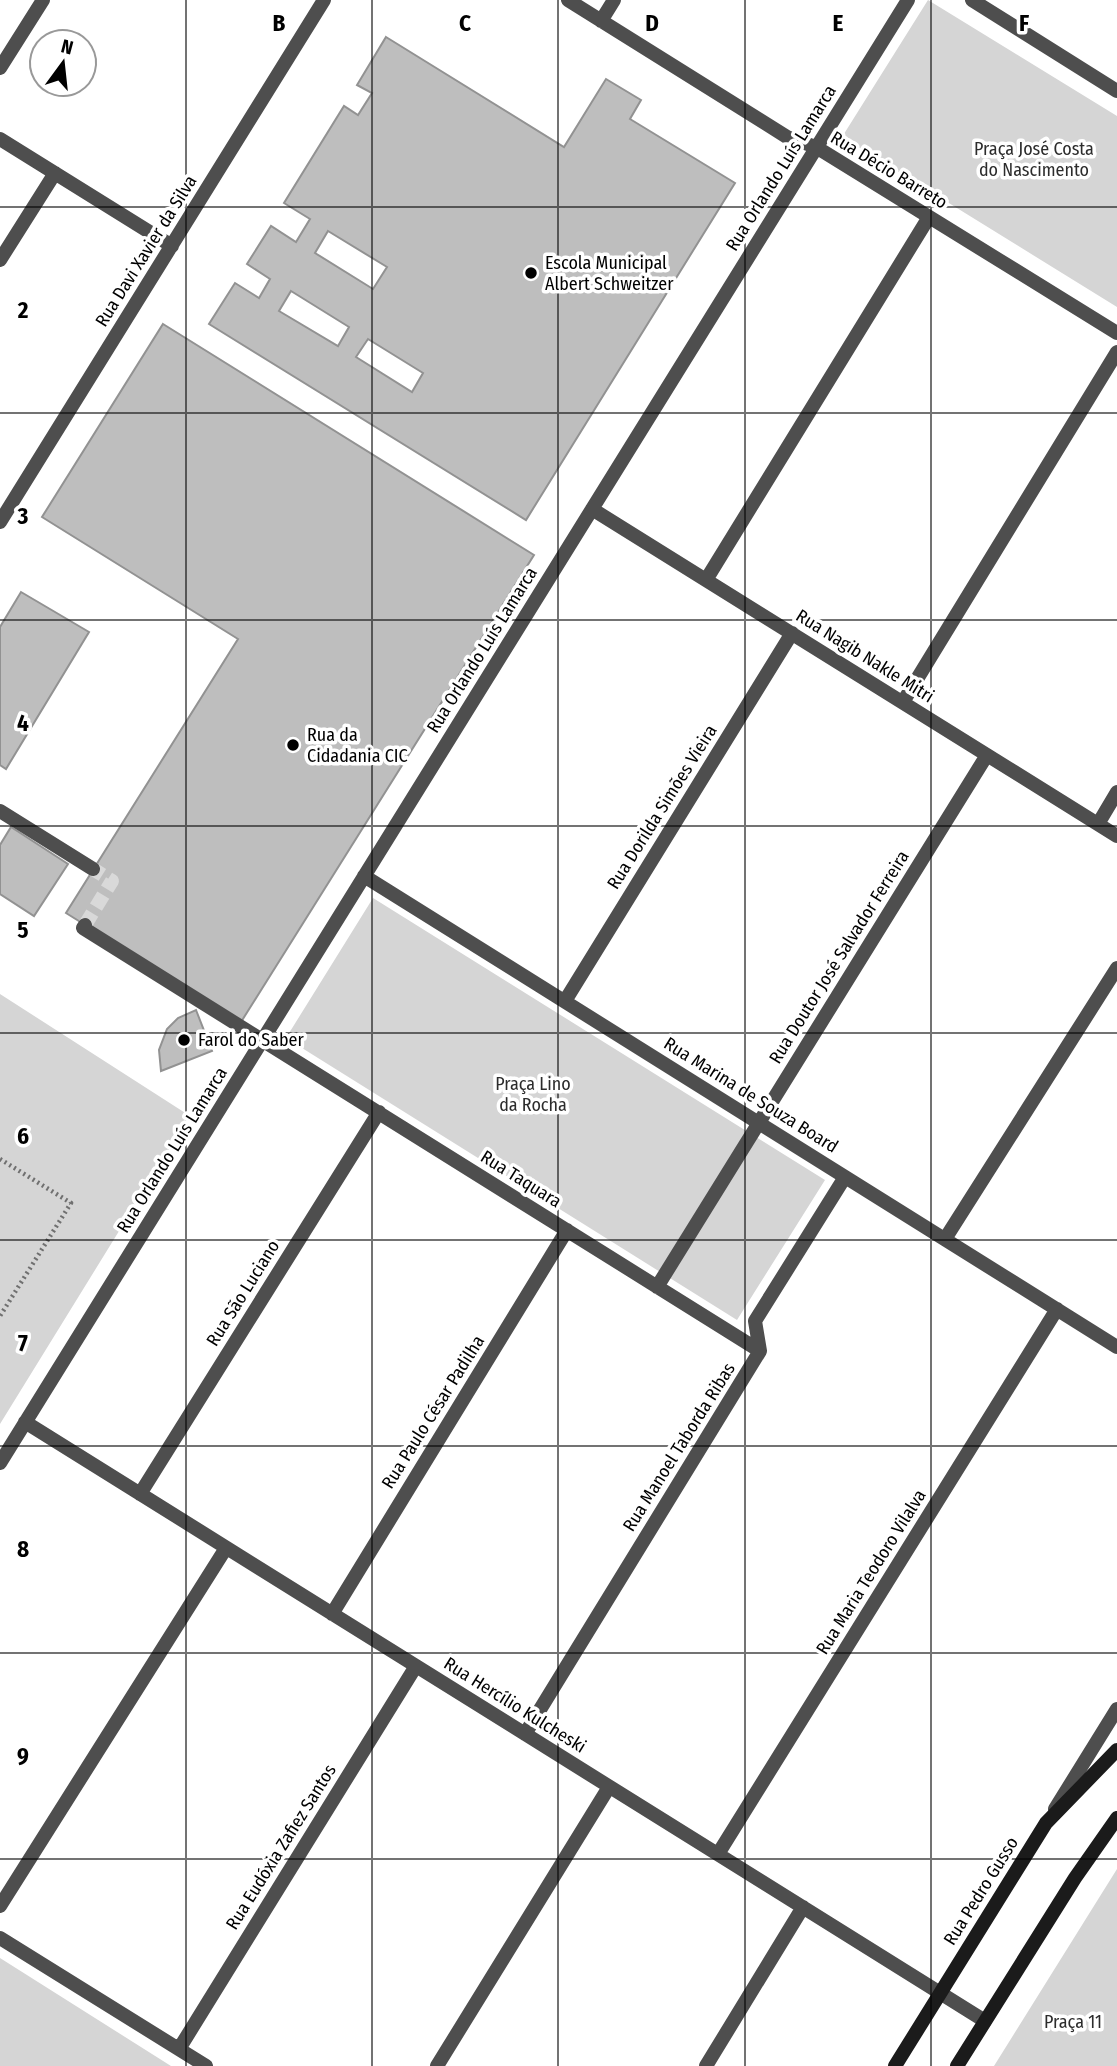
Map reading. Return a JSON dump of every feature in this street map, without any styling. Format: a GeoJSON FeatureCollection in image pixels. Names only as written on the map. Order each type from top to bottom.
{"type":"FeatureCollection","features":[{"type":"Feature","properties":{"kind":"main road","name":"Rua Pedro Gusso"},"geometry":{"type":"LineString","coordinates":[[895,2066],[1046,1823],[1117,1750]]}},
{"type":"Feature","properties":{"kind":"main road"},"geometry":{"type":"LineString","coordinates":[[957,2066],[1075,1878],[1117,1818]]}},
{"type":"Feature","properties":{"kind":"street"},"geometry":{"type":"LineString","coordinates":[[0,68],[43,0]]}},
{"type":"Feature","properties":{"kind":"street","name":"Rua Davi Xavier da Silva"},"geometry":{"type":"LineString","coordinates":[[0,522],[324,0]]}},
{"type":"Feature","properties":{"kind":"street","name":"Rua Décio Barreto"},"geometry":{"type":"LineString","coordinates":[[568,0],[787,137],[816,147],[1117,333]]}},
{"type":"Feature","properties":{"kind":"street"},"geometry":{"type":"LineString","coordinates":[[601,21],[614,0]]}},
{"type":"Feature","properties":{"kind":"street","name":"Rua Orlando Luís Lamarca"},"geometry":{"type":"LineString","coordinates":[[0,1463],[908,0]]}},
{"type":"Feature","properties":{"kind":"street"},"geometry":{"type":"LineString","coordinates":[[972,0],[1117,91]]}},
{"type":"Feature","properties":{"kind":"street"},"geometry":{"type":"LineString","coordinates":[[0,139],[172,246]]}},
{"type":"Feature","properties":{"kind":"street"},"geometry":{"type":"LineString","coordinates":[[0,260],[55,173]]}},
{"type":"Feature","properties":{"kind":"street"},"geometry":{"type":"LineString","coordinates":[[706,580],[929,217]]}},
{"type":"Feature","properties":{"kind":"street"},"geometry":{"type":"LineString","coordinates":[[903,702],[1117,352]]}},
{"type":"Feature","properties":{"kind":"street","name":"Rua Nagib Nakle Mitri"},"geometry":{"type":"LineString","coordinates":[[592,509],[1117,836]]}},
{"type":"Feature","properties":{"kind":"street","name":"Rua Dorilda Simões Vieira"},"geometry":{"type":"LineString","coordinates":[[565,1001],[792,633]]}},
{"type":"Feature","properties":{"kind":"street","name":"Rua Doutor José Salvador Ferreira"},"geometry":{"type":"LineString","coordinates":[[657,1287],[987,755]]}},
{"type":"Feature","properties":{"kind":"street"},"geometry":{"type":"LineString","coordinates":[[1098,824],[1117,792]]}},
{"type":"Feature","properties":{"kind":"street"},"geometry":{"type":"LineString","coordinates":[[0,811],[93,869]]}},
{"type":"Feature","properties":{"kind":"street","name":"Rua Marina de Souza Board"},"geometry":{"type":"LineString","coordinates":[[364,876],[1117,1347]]}},
{"type":"Feature","properties":{"kind":"street"},"geometry":{"type":"LineString","coordinates":[[85,925],[83,928],[262,1040]]}},
{"type":"Feature","properties":{"kind":"street"},"geometry":{"type":"LineString","coordinates":[[945,1239],[1117,968]]}},
{"type":"Feature","properties":{"kind":"street","name":"Rua Taquara"},"geometry":{"type":"LineString","coordinates":[[262,1040],[760,1351]]}},
{"type":"Feature","properties":{"kind":"street","name":"Rua São Luciano"},"geometry":{"type":"LineString","coordinates":[[140,1494],[379,1112]]}},
{"type":"Feature","properties":{"kind":"street"},"geometry":{"type":"LineString","coordinates":[[760,1351],[755,1321],[845,1177]]}},
{"type":"Feature","properties":{"kind":"street","name":"Rua Paulo César Padilha"},"geometry":{"type":"LineString","coordinates":[[332,1614],[567,1230]]}},
{"type":"Feature","properties":{"kind":"street","name":"Rua Maria Teodoro Vilalva"},"geometry":{"type":"LineString","coordinates":[[718,1854],[1056,1309]]}},
{"type":"Feature","properties":{"kind":"street","name":"Rua Manoel Taborda Ribas"},"geometry":{"type":"LineString","coordinates":[[525,1734],[760,1351]]}},
{"type":"Feature","properties":{"kind":"street","name":"Rua Hercílio Kulcheski"},"geometry":{"type":"LineString","coordinates":[[25,1422],[985,2021]]}},
{"type":"Feature","properties":{"kind":"street"},"geometry":{"type":"LineString","coordinates":[[0,1906],[226,1548]]}},
{"type":"Feature","properties":{"kind":"street","name":"Rua Eudóxia Zafiez Santos"},"geometry":{"type":"LineString","coordinates":[[179,2049],[416,1666]]}},
{"type":"Feature","properties":{"kind":"street"},"geometry":{"type":"LineString","coordinates":[[1046,1823],[1117,1709]]}},
{"type":"Feature","properties":{"kind":"street"},"geometry":{"type":"LineString","coordinates":[[437,2066],[609,1787]]}},
{"type":"Feature","properties":{"kind":"street"},"geometry":{"type":"LineString","coordinates":[[706,2066],[803,1907]]}},
{"type":"Feature","properties":{"kind":"street"},"geometry":{"type":"LineString","coordinates":[[0,1938],[206,2066]]}},
{"type":"Feature","properties":{"kind":"path"},"geometry":{"type":"LineString","coordinates":[[0,1159],[71,1203],[0,1317]]}},
{"type":"Feature","properties":{"kind":"green space","name":"Praça José Costa do Nascimento"},"geometry":{"type":"Polygon","coordinates":[[[928,0],[1117,116],[1117,307],[842,137],[928,0]]]}},
{"type":"Feature","properties":{"kind":"green space","name":"Praça Lino da Rocha"},"geometry":{"type":"Polygon","coordinates":[[[373,898],[825,1180],[737,1320],[286,1038],[373,898]]]}},
{"type":"Feature","properties":{"kind":"green space"},"geometry":{"type":"Polygon","coordinates":[[[0,994],[190,1116],[0,1424],[0,994]]]}},
{"type":"Feature","properties":{"kind":"green space","name":"Praça 11"},"geometry":{"type":"Polygon","coordinates":[[[1117,1869],[1117,2066],[994,2066],[1117,1869]]]}},
{"type":"Feature","properties":{"kind":"green space"},"geometry":{"type":"Polygon","coordinates":[[[0,1958],[171,2066],[0,2066],[0,1958]]]}},
{"type":"Feature","properties":{"kind":"building","name":"Escola Municipal Albert Schweitzer"},"geometry":{"type":"Polygon","coordinates":[[[386,37],[564,147],[606,79],[641,100],[630,119],[735,183],[526,520],[209,324],[235,283],[259,298],[270,279],[247,264],[271,226],[296,242],[310,219],[284,203],[344,106],[358,115],[372,93],[357,85],[386,37]],[[328,231],[315,253],[373,289],[387,267],[328,231]],[[291,291],[279,311],[338,346],[349,327],[291,291]],[[368,339],[356,357],[412,392],[423,373],[368,339]]]}},
{"type":"Feature","properties":{"kind":"building","name":"Rua da Cidadania CIC"},"geometry":{"type":"Polygon","coordinates":[[[163,324],[534,555],[241,1022],[66,913],[238,639],[42,517],[163,324]]]}},
{"type":"Feature","properties":{"kind":"building"},"geometry":{"type":"Polygon","coordinates":[[[21,592],[89,632],[6,769],[0,765],[0,627],[21,592]]]}},
{"type":"Feature","properties":{"kind":"building"},"geometry":{"type":"Polygon","coordinates":[[[11,827],[68,864],[34,916],[0,894],[0,845],[11,827]]]}},
{"type":"Feature","properties":{"kind":"building","name":"Farol do Saber"},"geometry":{"type":"Polygon","coordinates":[[[196,1010],[212,1051],[161,1071],[159,1050],[167,1029],[178,1018],[196,1010]]]}},
{"type":"Feature","properties":{"kind":"tunnel"},"geometry":{"type":"LineString","coordinates":[[85,925],[112,881],[93,869]]}},
{"type":"Feature","properties":{"kind":"place","name":"Escola Municipal Albert Schweitzer"},"geometry":{"type":"Point","coordinates":[531,273]}},
{"type":"Feature","properties":{"kind":"place","name":"Rua da Cidadania CIC"},"geometry":{"type":"Point","coordinates":[293,745]}},
{"type":"Feature","properties":{"kind":"place","name":"Farol do Saber"},"geometry":{"type":"Point","coordinates":[184,1040]}}]}
